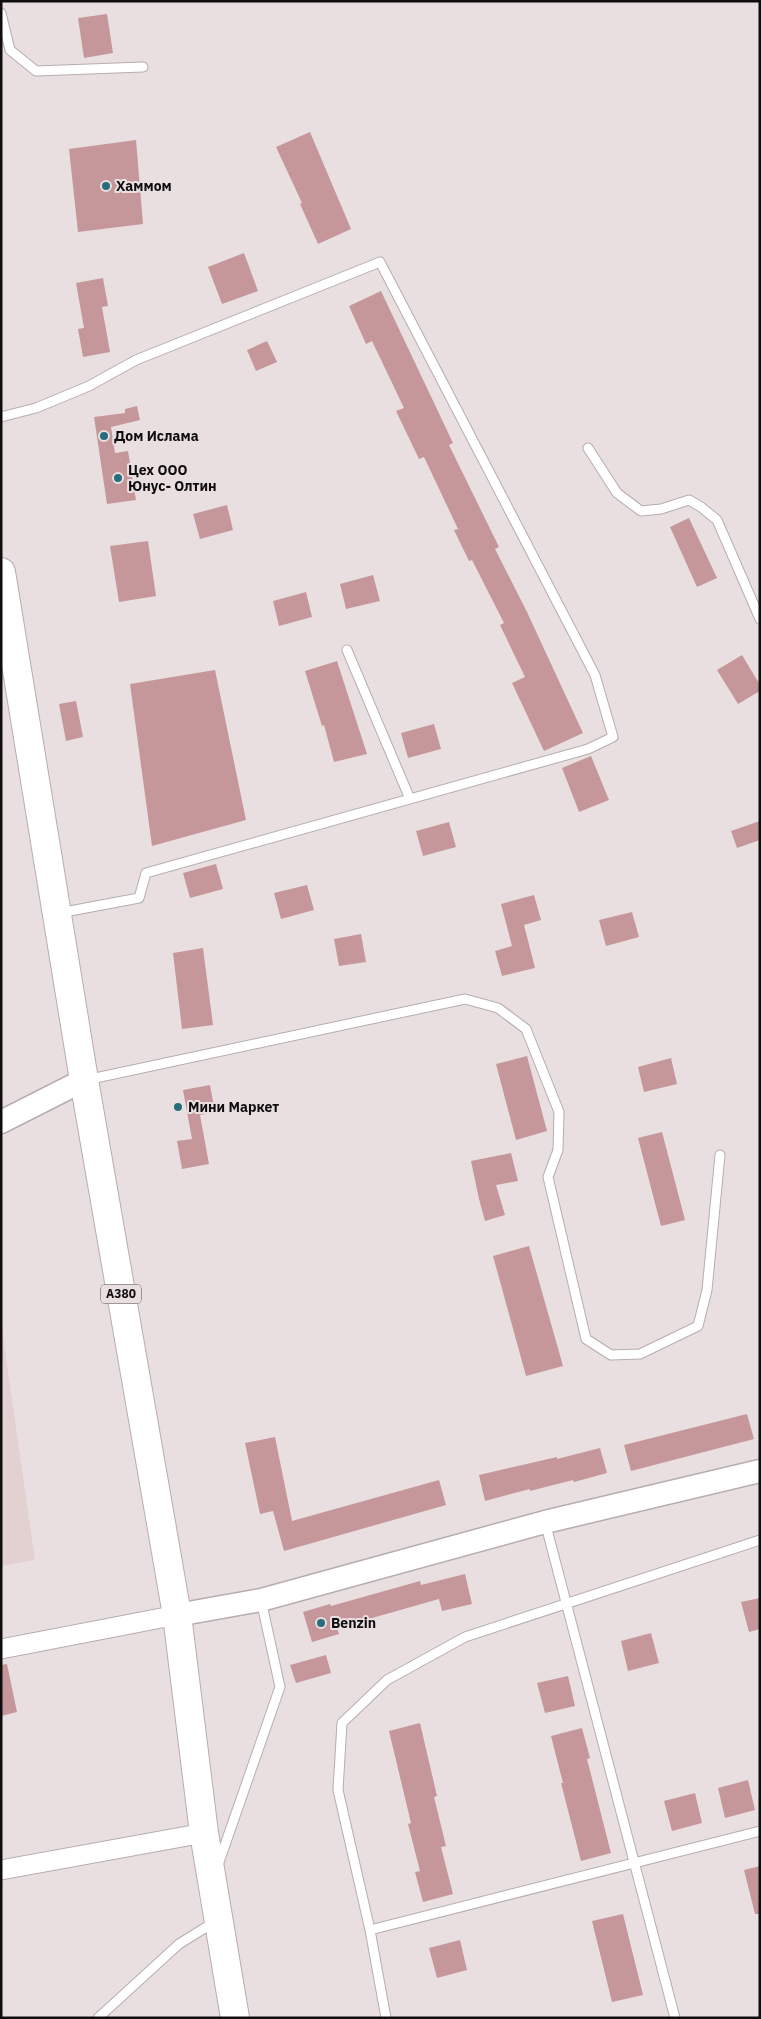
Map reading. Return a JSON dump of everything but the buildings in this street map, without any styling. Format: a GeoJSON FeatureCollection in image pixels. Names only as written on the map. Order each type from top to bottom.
{"type":"FeatureCollection","features":[{"type":"Feature","properties":{"kind":"highway","name":"A380"},"geometry":{"type":"LineString","coordinates":[[1,572],[5,619],[177,1615],[204,1833],[235,2018]]}},
{"type":"Feature","properties":{"kind":"street"},"geometry":{"type":"LineString","coordinates":[[1,1122],[84,1080]]}},
{"type":"Feature","properties":{"kind":"street"},"geometry":{"type":"LineString","coordinates":[[1,1649],[261,1600],[545,1522],[760,1471]]}},
{"type":"Feature","properties":{"kind":"street"},"geometry":{"type":"LineString","coordinates":[[1,1870],[204,1833]]}},
{"type":"Feature","properties":{"kind":"lane"},"geometry":{"type":"LineString","coordinates":[[1,12],[10,50],[36,72],[144,67]]}},
{"type":"Feature","properties":{"kind":"lane"},"geometry":{"type":"LineString","coordinates":[[1,417],[36,408],[89,386],[136,360],[380,262],[595,675],[612,737],[588,749],[146,873],[139,898],[57,913]]}},
{"type":"Feature","properties":{"kind":"lane"},"geometry":{"type":"LineString","coordinates":[[588,448],[618,492],[641,511],[661,509],[689,500],[717,520],[760,620]]}},
{"type":"Feature","properties":{"kind":"lane"},"geometry":{"type":"LineString","coordinates":[[347,650],[410,799]]}},
{"type":"Feature","properties":{"kind":"lane"},"geometry":{"type":"LineString","coordinates":[[84,1080],[465,999],[498,1008],[526,1029],[559,1112],[558,1150],[548,1176],[586,1339],[611,1355],[640,1354],[698,1326],[707,1290],[720,1155]]}},
{"type":"Feature","properties":{"kind":"lane"},"geometry":{"type":"LineString","coordinates":[[545,1522],[675,2018]]}},
{"type":"Feature","properties":{"kind":"lane"},"geometry":{"type":"LineString","coordinates":[[386,2018],[370,1930],[338,1790],[342,1723],[387,1680],[465,1637],[760,1540]]}},
{"type":"Feature","properties":{"kind":"lane"},"geometry":{"type":"LineString","coordinates":[[212,1882],[280,1687],[261,1600]]}},
{"type":"Feature","properties":{"kind":"lane"},"geometry":{"type":"LineString","coordinates":[[370,1930],[760,1831]]}},
{"type":"Feature","properties":{"kind":"lane"},"geometry":{"type":"LineString","coordinates":[[98,2018],[179,1944],[218,1920]]}},
{"type":"Feature","properties":{"kind":"shaded area"},"geometry":{"type":"Polygon","coordinates":[[[1,1323],[35,1560],[1,1566],[1,1323]]]}},
{"type":"Feature","properties":{"kind":"place","name":"Хаммом"},"geometry":{"type":"Point","coordinates":[106,186]}},
{"type":"Feature","properties":{"kind":"place","name":"Дом Ислама"},"geometry":{"type":"Point","coordinates":[104,436]}},
{"type":"Feature","properties":{"kind":"place","name":"Цех ООО Юнус- Олтин"},"geometry":{"type":"Point","coordinates":[118,478]}},
{"type":"Feature","properties":{"kind":"place","name":"Мини Маркет"},"geometry":{"type":"Point","coordinates":[178,1107]}},
{"type":"Feature","properties":{"kind":"place","name":"Benzin"},"geometry":{"type":"Point","coordinates":[321,1623]}}]}
